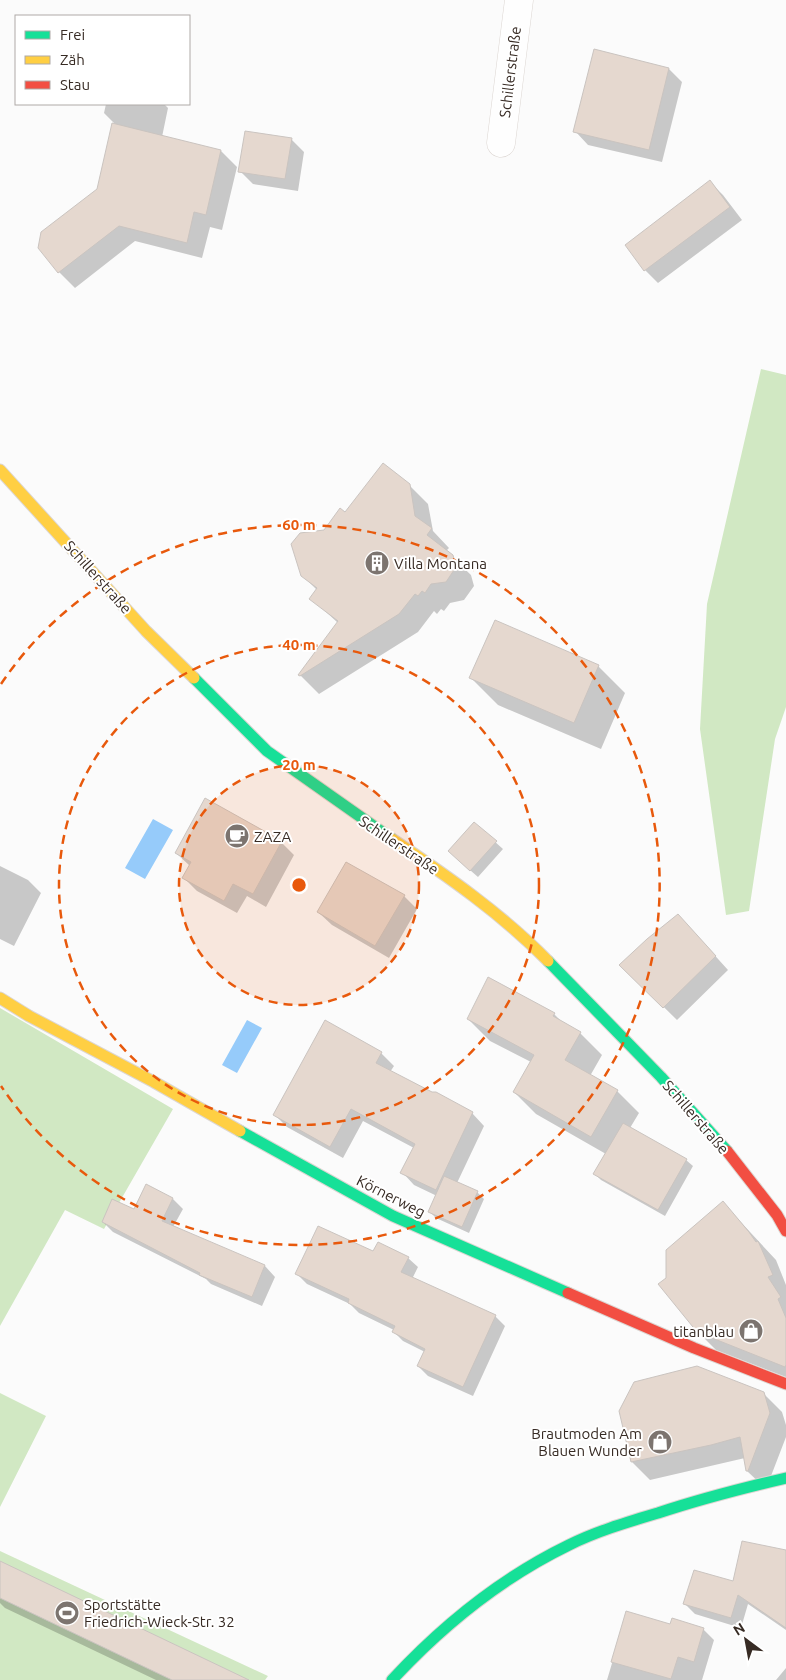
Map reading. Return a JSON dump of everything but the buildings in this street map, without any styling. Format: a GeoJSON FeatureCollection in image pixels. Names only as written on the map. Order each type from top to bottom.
{"type":"FeatureCollection","features":[{"type":"Feature","properties":{"kind":"street","name":"Schillerstraße"},"geometry":{"type":"LineString","coordinates":[[501,143],[519,0]]}},
{"type":"Feature","properties":{"kind":"street","name":"Schillerstraße"},"geometry":{"type":"LineString","coordinates":[[0,470],[146,630],[267,751],[438,871],[493,912],[535,948],[661,1077],[726,1150],[777,1215],[786,1231]]}},
{"type":"Feature","properties":{"kind":"street","name":"Körnerweg"},"geometry":{"type":"LineString","coordinates":[[0,998],[29,1016],[154,1082],[393,1216],[694,1348],[786,1384]]}},
{"type":"Feature","properties":{"kind":"street"},"geometry":{"type":"LineString","coordinates":[[392,1680],[429,1642],[496,1588],[568,1546],[602,1531],[642,1517],[743,1487],[786,1478]]}},
{"type":"Feature","properties":{"kind":"green space"},"geometry":{"type":"Polygon","coordinates":[[[761,369],[786,375],[786,707],[775,739],[749,911],[726,915],[700,729],[707,604],[761,369]]]}},
{"type":"Feature","properties":{"kind":"green space"},"geometry":{"type":"Polygon","coordinates":[[[0,1008],[173,1109],[104,1229],[65,1210],[0,1326],[0,1008]]]}},
{"type":"Feature","properties":{"kind":"green space"},"geometry":{"type":"Polygon","coordinates":[[[0,1393],[46,1416],[0,1507],[0,1393]]]}},
{"type":"Feature","properties":{"kind":"green space","name":"Sportstätte Friedrich-Wieck-Str. 32"},"geometry":{"type":"Polygon","coordinates":[[[0,1551],[268,1676],[265,1680],[0,1680],[0,1551]]]}},
{"type":"Feature","properties":{"kind":"water"},"geometry":{"type":"Polygon","coordinates":[[[153,819],[173,830],[145,879],[125,868],[153,819]]]}},
{"type":"Feature","properties":{"kind":"water"},"geometry":{"type":"Polygon","coordinates":[[[247,1020],[262,1028],[237,1073],[222,1065],[247,1020]]]}},
{"type":"Feature","properties":{"kind":"traffic: fast"},"geometry":{"type":"LineString","coordinates":[[194,678],[267,751],[392,839]]}},
{"type":"Feature","properties":{"kind":"traffic: fast"},"geometry":{"type":"LineString","coordinates":[[548,961],[661,1077],[727,1151]]}},
{"type":"Feature","properties":{"kind":"traffic: fast"},"geometry":{"type":"LineString","coordinates":[[240,1131],[393,1216],[568,1293]]}},
{"type":"Feature","properties":{"kind":"traffic: fast"},"geometry":{"type":"LineString","coordinates":[[392,1680],[432,1640],[474,1604],[520,1572],[569,1545],[590,1535],[674,1508],[786,1478]]}},
{"type":"Feature","properties":{"kind":"traffic: slow"},"geometry":{"type":"LineString","coordinates":[[0,470],[146,631],[194,678]]}},
{"type":"Feature","properties":{"kind":"traffic: slow"},"geometry":{"type":"LineString","coordinates":[[392,839],[493,911],[548,961]]}},
{"type":"Feature","properties":{"kind":"traffic: slow"},"geometry":{"type":"LineString","coordinates":[[0,998],[29,1016],[154,1082],[240,1131]]}},
{"type":"Feature","properties":{"kind":"traffic: jam"},"geometry":{"type":"LineString","coordinates":[[727,1151],[777,1215],[786,1231]]}},
{"type":"Feature","properties":{"kind":"traffic: jam"},"geometry":{"type":"LineString","coordinates":[[568,1293],[694,1348],[786,1384]]}},
{"type":"Feature","properties":{"kind":"place","name":"Villa Montana"},"geometry":{"type":"Point","coordinates":[377,563]}},
{"type":"Feature","properties":{"kind":"place","name":"ZAZA"},"geometry":{"type":"Point","coordinates":[237,836]}},
{"type":"Feature","properties":{"kind":"place","name":"titanblau"},"geometry":{"type":"Point","coordinates":[751,1331]}},
{"type":"Feature","properties":{"kind":"place","name":"Brautmoden Am Blauen Wunder"},"geometry":{"type":"Point","coordinates":[660,1442]}},
{"type":"Feature","properties":{"kind":"place","name":"Sportstätte Friedrich-Wieck-Str. 32"},"geometry":{"type":"Point","coordinates":[67,1613]}}]}
